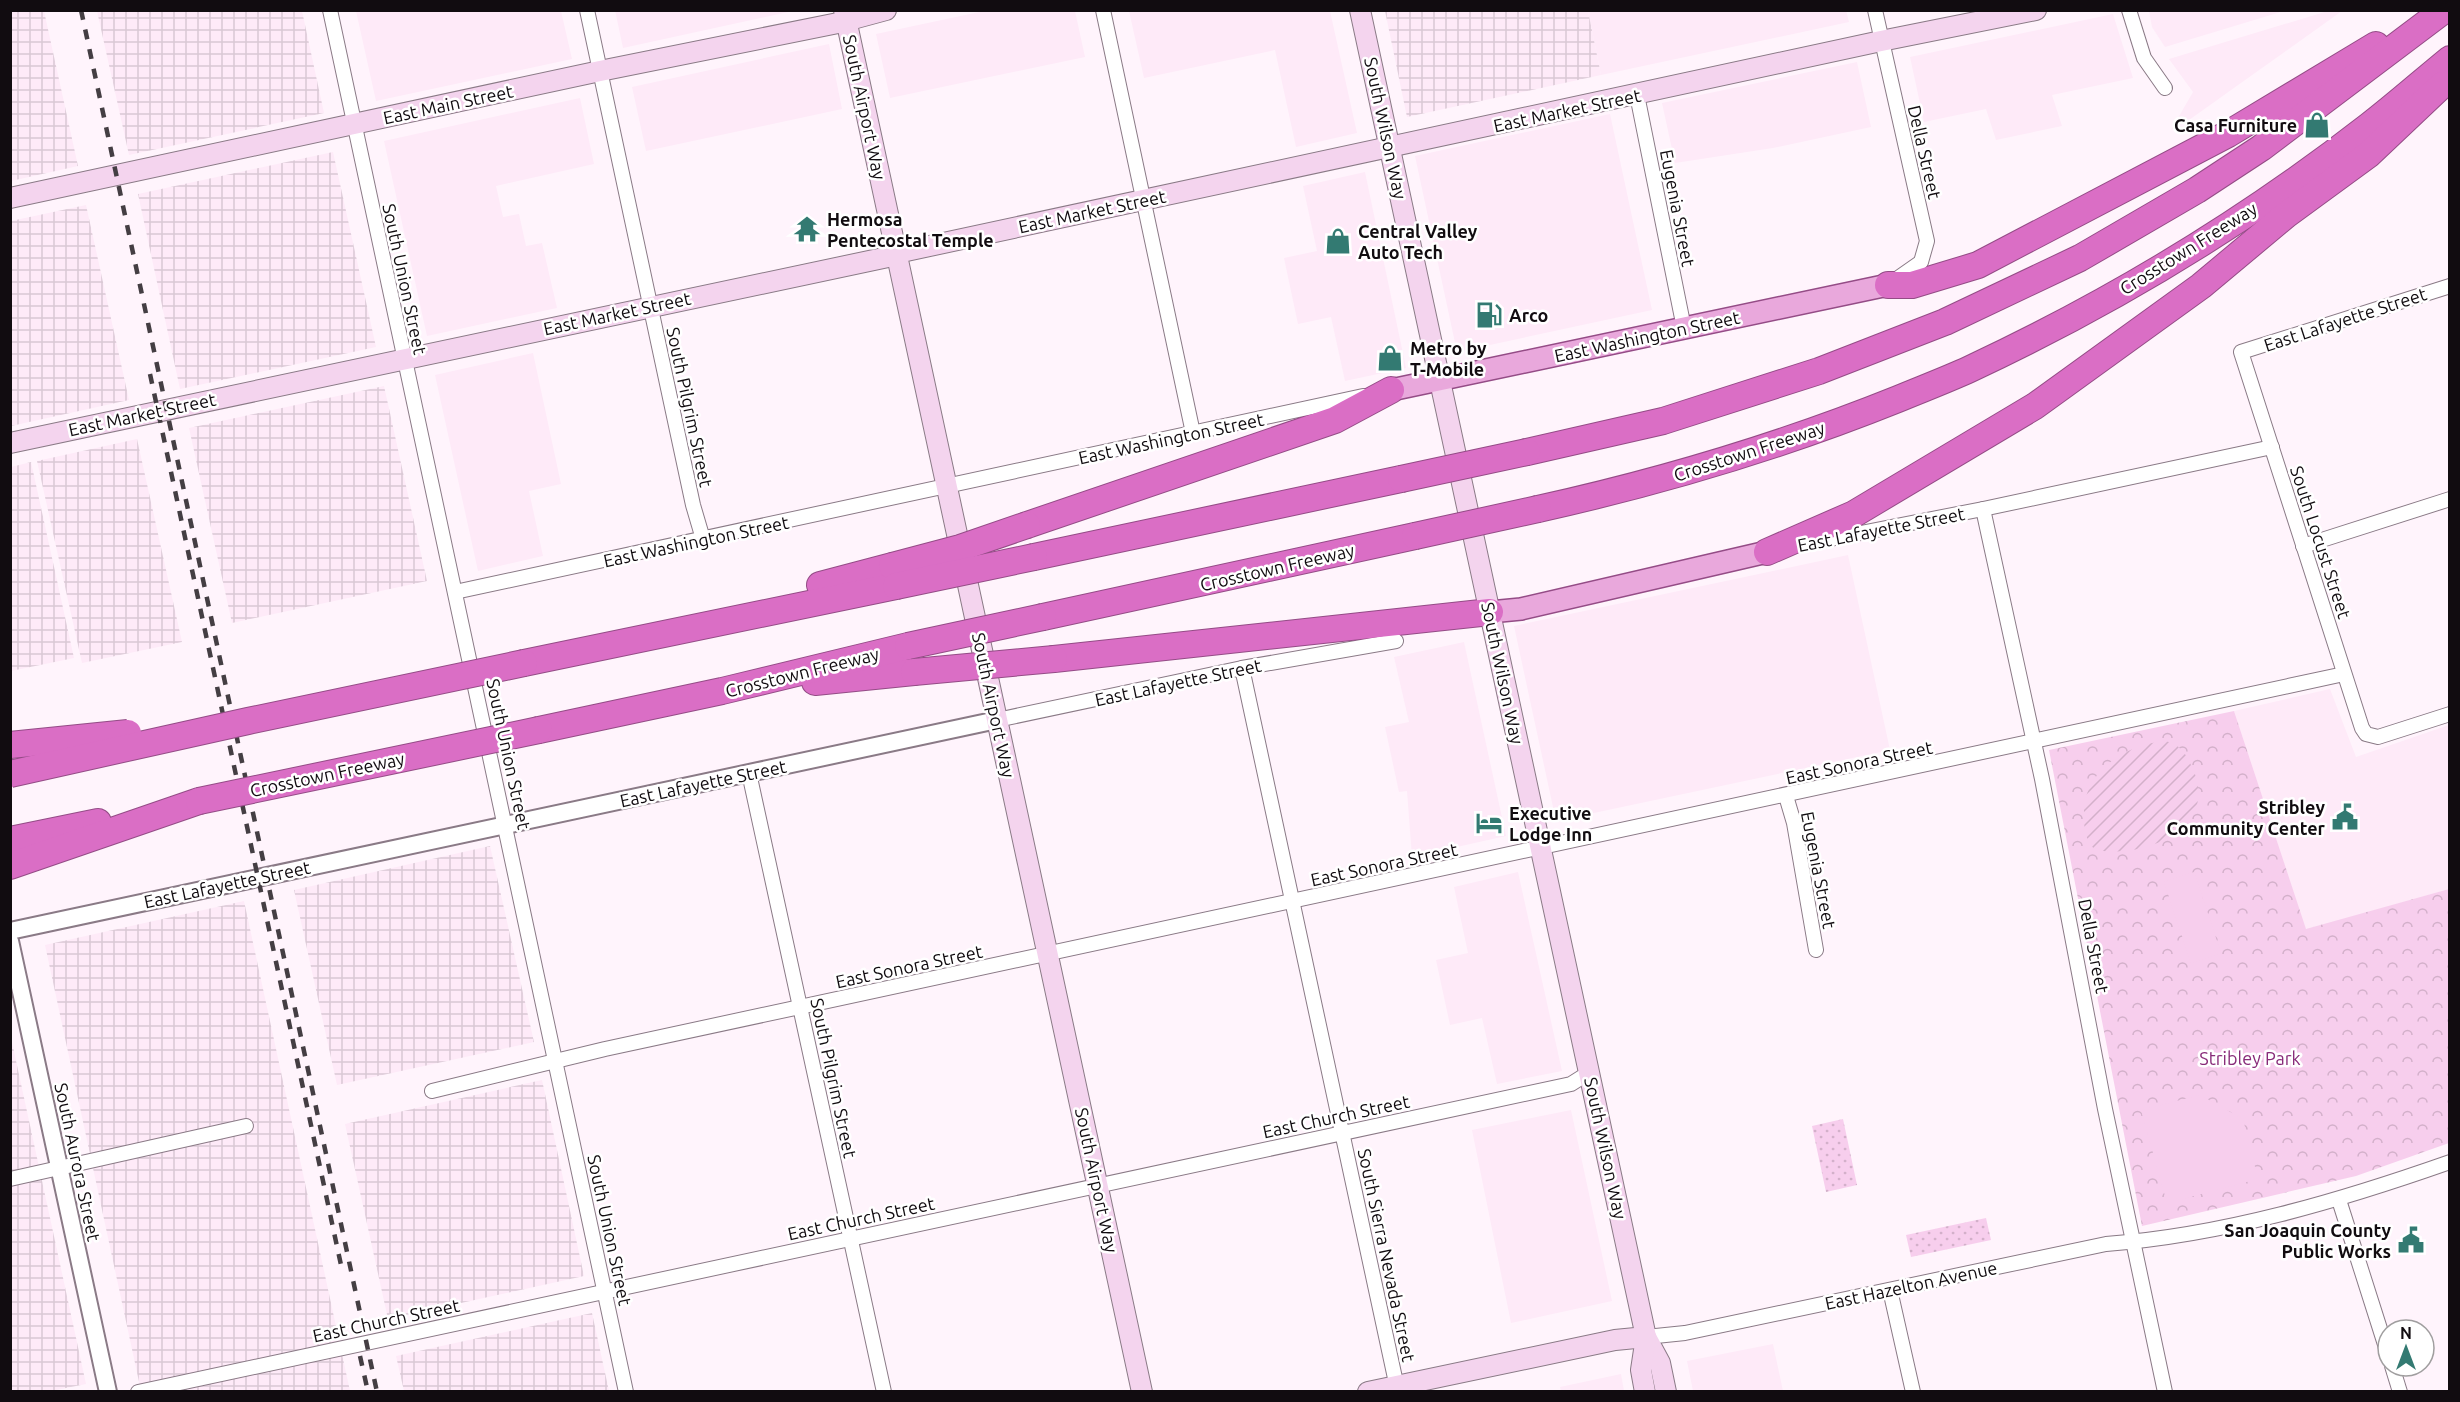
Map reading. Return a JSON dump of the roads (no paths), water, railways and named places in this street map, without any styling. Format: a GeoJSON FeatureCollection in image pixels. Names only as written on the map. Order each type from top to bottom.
{"type":"FeatureCollection","features":[{"type":"Feature","properties":{"kind":"highway"},"geometry":{"type":"LineString","coordinates":[[10,774],[248,721],[695,627],[798,591],[1034,557],[1663,421],[1819,371],[1945,322],[2080,258],[2206,184],[2261,148],[2444,10]]}},
{"type":"Feature","properties":{"kind":"highway"},"geometry":{"type":"LineString","coordinates":[[1888,285],[1911,285],[1978,265],[2228,134],[2283,103],[2369,48],[2424,26]]}},
{"type":"Feature","properties":{"kind":"highway","name":"Crosstown Freeway"},"geometry":{"type":"LineString","coordinates":[[10,840],[722,691],[908,646],[1648,483],[1712,464],[1839,422],[1969,370],[2113,296],[2237,220],[2371,125],[2450,59]]}},
{"type":"Feature","properties":{"kind":"highway"},"geometry":{"type":"LineString","coordinates":[[1767,552],[1854,514],[2034,406],[2202,286],[2286,215],[2368,155],[2450,78]]}},
{"type":"Feature","properties":{"kind":"highway"},"geometry":{"type":"LineString","coordinates":[[894,576],[960,548],[1335,420],[1391,390]]}},
{"type":"Feature","properties":{"kind":"highway"},"geometry":{"type":"LineString","coordinates":[[722,691],[1053,659],[1490,612]]}},
{"type":"Feature","properties":{"kind":"highway"},"geometry":{"type":"LineString","coordinates":[[10,745],[248,721]]}},
{"type":"Feature","properties":{"kind":"highway"},"geometry":{"type":"LineString","coordinates":[[10,866],[200,801]]}},
{"type":"Feature","properties":{"kind":"main road","name":"East Main Street"},"geometry":{"type":"LineString","coordinates":[[10,198],[600,71],[838,23],[845,15],[886,10]]}},
{"type":"Feature","properties":{"kind":"main road","name":"South Wilson Way"},"geometry":{"type":"LineString","coordinates":[[1360,10],[1646,1336],[1660,1363],[1666,1392]]}},
{"type":"Feature","properties":{"kind":"main road","name":"East Market Street"},"geometry":{"type":"LineString","coordinates":[[10,443],[1881,41],[2035,11]]}},
{"type":"Feature","properties":{"kind":"main road","name":"South Airport Way"},"geometry":{"type":"LineString","coordinates":[[845,15],[1142,1392]]}},
{"type":"Feature","properties":{"kind":"main road","name":"East Washington Street"},"geometry":{"type":"LineString","coordinates":[[1391,390],[1888,285]]}},
{"type":"Feature","properties":{"kind":"main road","name":"East Lafayette Street"},"geometry":{"type":"LineString","coordinates":[[1490,612],[1521,609],[1767,552]]}},
{"type":"Feature","properties":{"kind":"main road","name":"South Wilson Way"},"geometry":{"type":"LineString","coordinates":[[1645,1392],[1641,1370],[1646,1336]]}},
{"type":"Feature","properties":{"kind":"main road","name":"East Hazelton Avenue"},"geometry":{"type":"LineString","coordinates":[[1368,1392],[1397,1389],[1615,1340],[1646,1336]]}},
{"type":"Feature","properties":{"kind":"street","name":"South Union Street"},"geometry":{"type":"LineString","coordinates":[[330,10],[626,1392]]}},
{"type":"Feature","properties":{"kind":"street","name":"South Pilgrim Street"},"geometry":{"type":"LineString","coordinates":[[587,10],[693,505],[703,539]]}},
{"type":"Feature","properties":{"kind":"street"},"geometry":{"type":"LineString","coordinates":[[1103,10],[1193,433]]}},
{"type":"Feature","properties":{"kind":"street","name":"Della Street"},"geometry":{"type":"LineString","coordinates":[[1875,10],[1927,242],[1921,262],[1888,285]]}},
{"type":"Feature","properties":{"kind":"street"},"geometry":{"type":"LineString","coordinates":[[2129,10],[2144,58],[2165,88]]}},
{"type":"Feature","properties":{"kind":"street","name":"Eugenia Street"},"geometry":{"type":"LineString","coordinates":[[1637,95],[1684,328]]}},
{"type":"Feature","properties":{"kind":"street","name":"East Lafayette Street"},"geometry":{"type":"LineString","coordinates":[[2241,352],[2450,286]]}},
{"type":"Feature","properties":{"kind":"street","name":"South Locust Street"},"geometry":{"type":"LineString","coordinates":[[2241,352],[2362,728],[2373,738],[2450,714]]}},
{"type":"Feature","properties":{"kind":"street","name":"East Washington Street"},"geometry":{"type":"LineString","coordinates":[[455,592],[947,488],[1391,390]]}},
{"type":"Feature","properties":{"kind":"street","name":"East Lafayette Street"},"geometry":{"type":"LineString","coordinates":[[1767,552],[1983,509],[2272,447]]}},
{"type":"Feature","properties":{"kind":"street"},"geometry":{"type":"LineString","coordinates":[[2303,546],[2450,499]]}},
{"type":"Feature","properties":{"kind":"street","name":"Della Street"},"geometry":{"type":"LineString","coordinates":[[1983,509],[2034,743],[2079,962],[2132,1242],[2165,1392]]}},
{"type":"Feature","properties":{"kind":"street","name":"East Lafayette Street"},"geometry":{"type":"LineString","coordinates":[[10,931],[1242,668],[1396,641]]}},
{"type":"Feature","properties":{"kind":"street","name":"South Sierra Nevada Street"},"geometry":{"type":"LineString","coordinates":[[1242,668],[1397,1389]]}},
{"type":"Feature","properties":{"kind":"street","name":"East Sonora Street"},"geometry":{"type":"LineString","coordinates":[[432,1091],[555,1060],[2034,743],[2344,674]]}},
{"type":"Feature","properties":{"kind":"street","name":"South Pilgrim Street"},"geometry":{"type":"LineString","coordinates":[[749,773],[884,1392]]}},
{"type":"Feature","properties":{"kind":"street","name":"Eugenia Street"},"geometry":{"type":"LineString","coordinates":[[1786,796],[1794,823],[1816,950]]}},
{"type":"Feature","properties":{"kind":"street","name":"South Aurora Street"},"geometry":{"type":"LineString","coordinates":[[10,941],[108,1392]]}},
{"type":"Feature","properties":{"kind":"street","name":"East Church Street"},"geometry":{"type":"LineString","coordinates":[[138,1392],[1570,1084],[1590,1072]]}},
{"type":"Feature","properties":{"kind":"street"},"geometry":{"type":"LineString","coordinates":[[10,1179],[246,1126]]}},
{"type":"Feature","properties":{"kind":"street","name":"East Hazelton Avenue"},"geometry":{"type":"LineString","coordinates":[[1646,1336],[1685,1333],[2106,1244],[2164,1238],[2339,1200],[2450,1162]]}},
{"type":"Feature","properties":{"kind":"street"},"geometry":{"type":"LineString","coordinates":[[2339,1200],[2377,1318]]}},
{"type":"Feature","properties":{"kind":"street"},"geometry":{"type":"LineString","coordinates":[[1890,1290],[1913,1392]]}},
{"type":"Feature","properties":{"kind":"railway"},"geometry":{"type":"LineString","coordinates":[[81,10],[377,1392]]}},
{"type":"Feature","properties":{"kind":"railway"},"geometry":{"type":"LineString","coordinates":[[150,374],[341,1265]]}},
{"type":"Feature","properties":{"kind":"railway"},"geometry":{"type":"LineString","coordinates":[[360,1356],[368,1392]]}},
{"type":"Feature","properties":{"kind":"place","name":"Casa Furniture"},"geometry":{"type":"Point","coordinates":[2317,125]}},
{"type":"Feature","properties":{"kind":"place","name":"Hermosa Pentecostal Temple"},"geometry":{"type":"Point","coordinates":[807,229]}},
{"type":"Feature","properties":{"kind":"place","name":"Central Valley Auto Tech"},"geometry":{"type":"Point","coordinates":[1338,241]}},
{"type":"Feature","properties":{"kind":"place","name":"Arco"},"geometry":{"type":"Point","coordinates":[1489,315]}},
{"type":"Feature","properties":{"kind":"place","name":"Metro by T-Mobile"},"geometry":{"type":"Point","coordinates":[1390,358]}},
{"type":"Feature","properties":{"kind":"place","name":"Stribley Community Center"},"geometry":{"type":"Point","coordinates":[2345,817]}},
{"type":"Feature","properties":{"kind":"place","name":"Executive Lodge Inn"},"geometry":{"type":"Point","coordinates":[1489,823]}},
{"type":"Feature","properties":{"kind":"place","name":"San Joaquin County Public Works"},"geometry":{"type":"Point","coordinates":[2411,1240]}},
{"type":"Feature","properties":{"kind":"park label","name":"Stribley Park"},"geometry":{"type":"Point","coordinates":[2250,1058]}}]}
